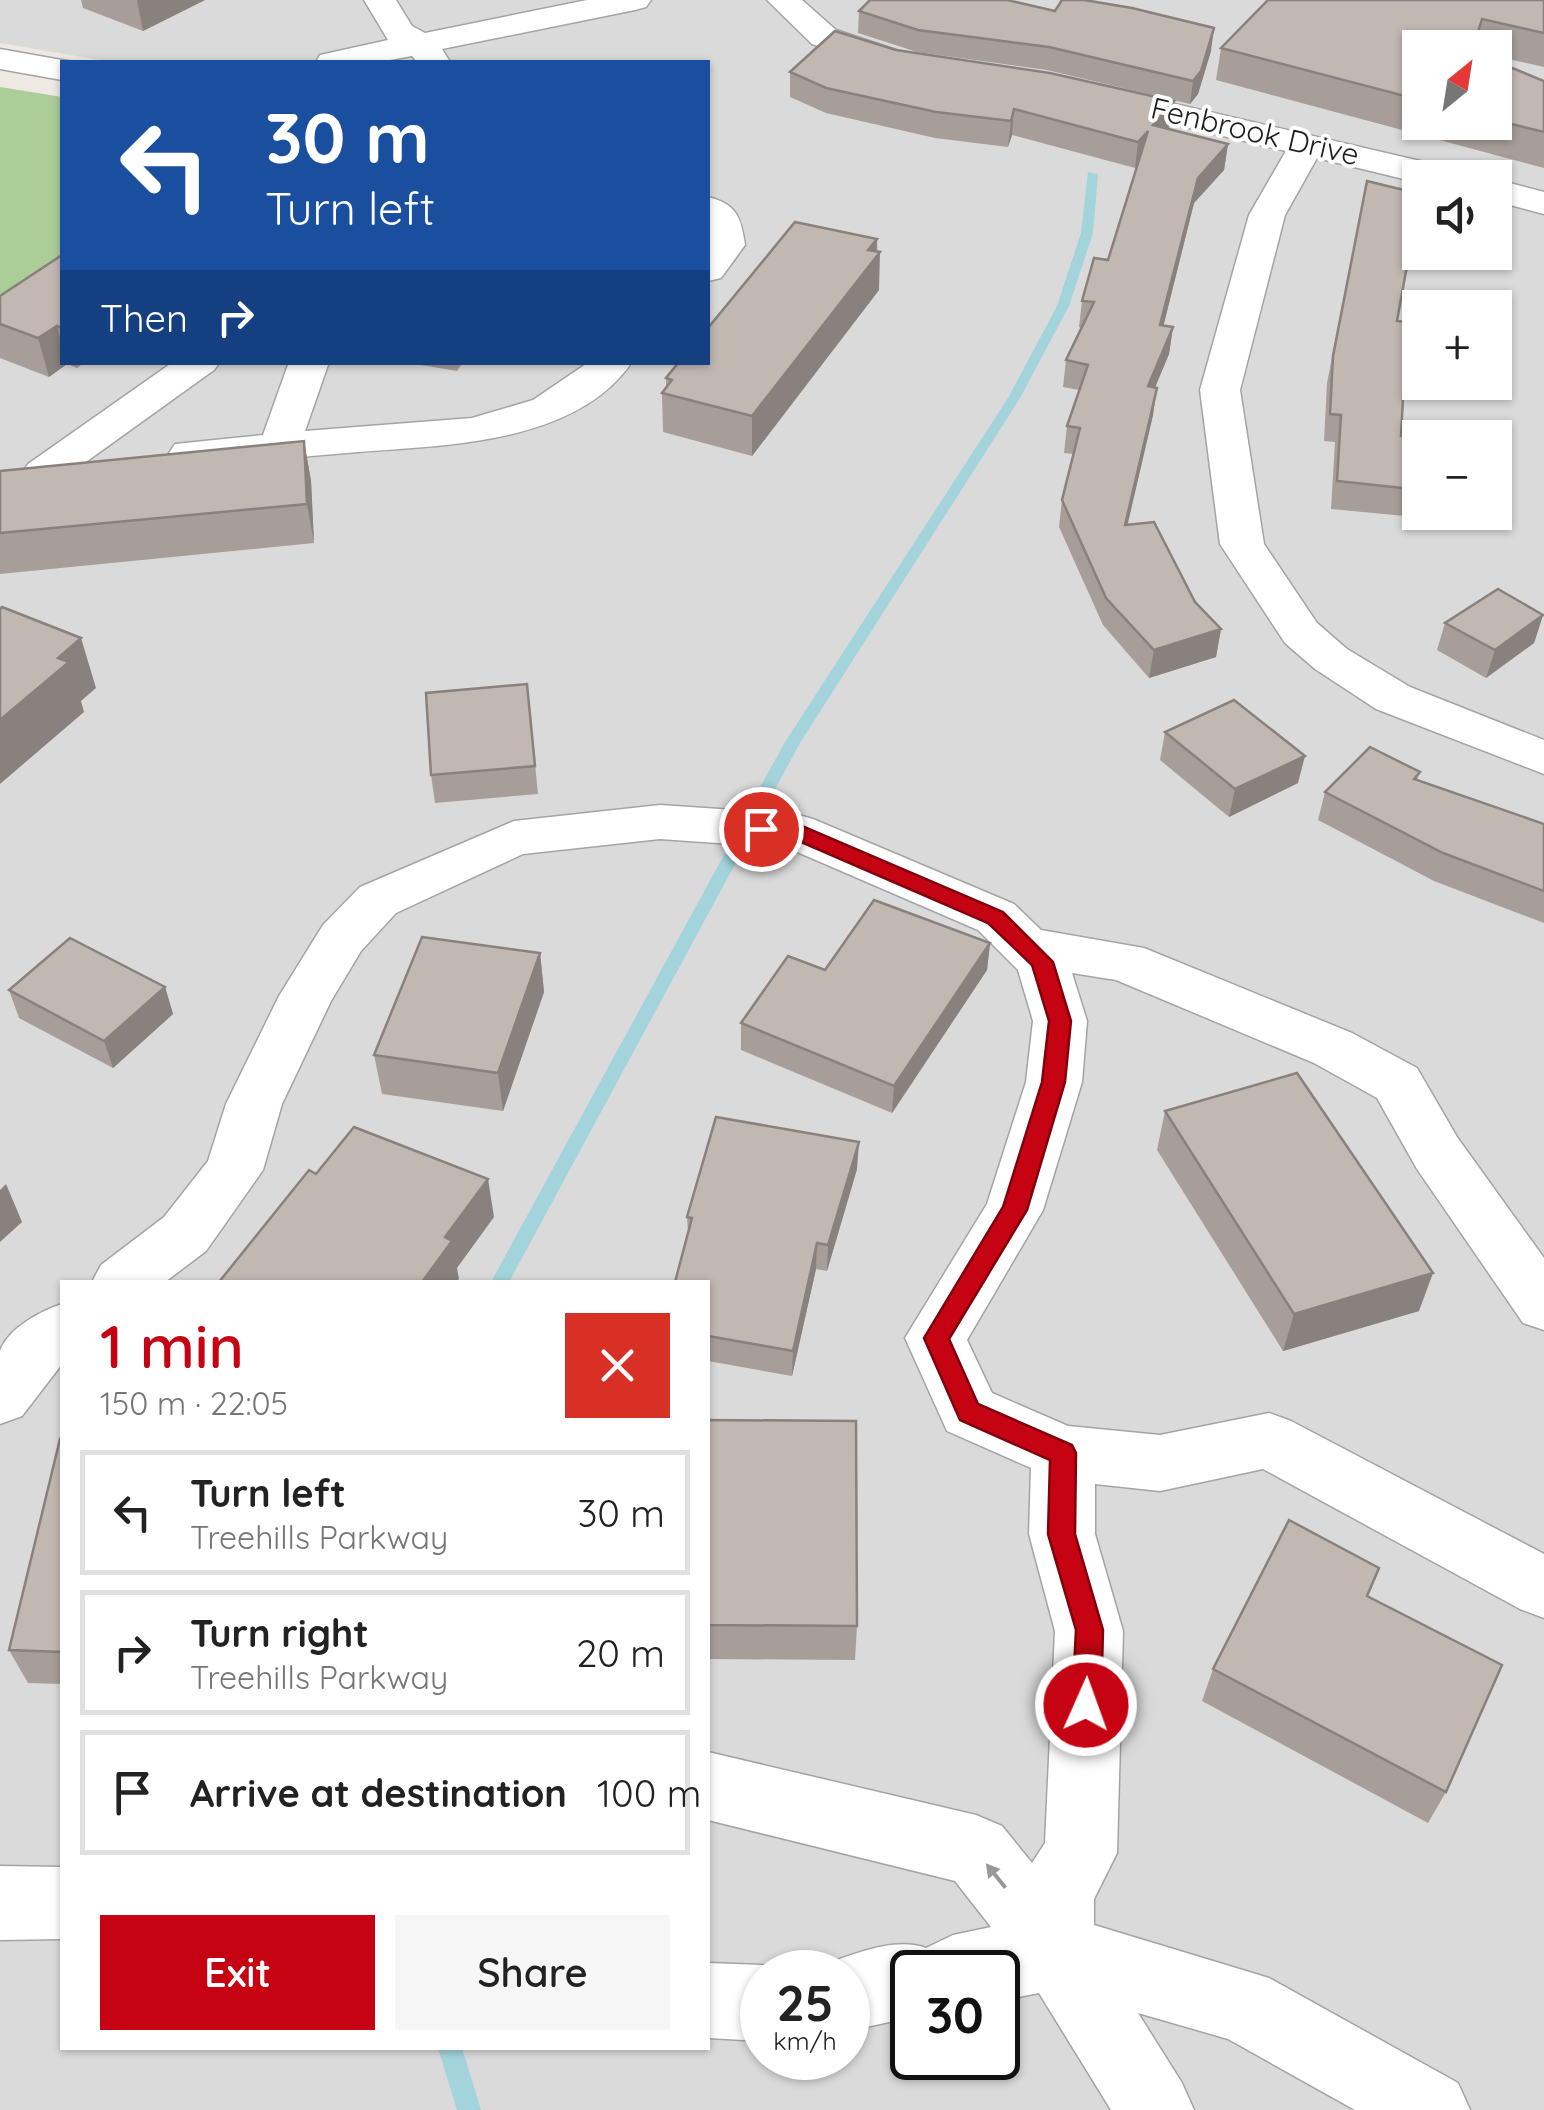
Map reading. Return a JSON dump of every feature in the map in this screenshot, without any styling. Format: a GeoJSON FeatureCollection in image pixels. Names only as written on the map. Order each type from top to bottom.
{"type":"FeatureCollection","features":[{"type":"Feature","properties":{"kind":"street"},"geometry":{"type":"LineString","coordinates":[[380,0],[399,33],[427,53]]}},
{"type":"Feature","properties":{"kind":"street"},"geometry":{"type":"LineString","coordinates":[[416,0],[429,27],[427,53]]}},
{"type":"Feature","properties":{"kind":"street"},"geometry":{"type":"LineString","coordinates":[[353,60],[427,53],[635,0]]}},
{"type":"Feature","properties":{"kind":"street"},"geometry":{"type":"LineString","coordinates":[[784,0],[824,37],[930,68]]}},
{"type":"Feature","properties":{"kind":"street"},"geometry":{"type":"LineString","coordinates":[[0,59],[60,70]]}},
{"type":"Feature","properties":{"kind":"street","name":"Fenbrook Drive"},"geometry":{"type":"LineString","coordinates":[[1064,88],[1402,167]]}},
{"type":"Feature","properties":{"kind":"street"},"geometry":{"type":"LineString","coordinates":[[1308,143],[1268,215],[1220,390],[1242,544],[1301,632],[1331,659],[1393,698],[1544,758]]}},
{"type":"Feature","properties":{"kind":"street"},"geometry":{"type":"LineString","coordinates":[[1512,195],[1544,203]]}},
{"type":"Feature","properties":{"kind":"street"},"geometry":{"type":"LineString","coordinates":[[710,209],[722,217],[726,245],[710,267]]}},
{"type":"Feature","properties":{"kind":"street"},"geometry":{"type":"LineString","coordinates":[[44,472],[196,365]]}},
{"type":"Feature","properties":{"kind":"street"},"geometry":{"type":"LineString","coordinates":[[280,444],[309,365]]}},
{"type":"Feature","properties":{"kind":"street"},"geometry":{"type":"LineString","coordinates":[[0,479],[280,444],[476,430],[548,410],[593,381],[609,365]]}},
{"type":"Feature","properties":{"kind":"street"},"geometry":{"type":"LineString","coordinates":[[125,1280],[186,1234],[234,1170],[254,1104],[306,996],[342,938],[378,900],[514,838],[660,822],[795,831],[996,917],[1042,962],[1060,1021],[1054,1082],[1014,1210],[936,1338],[969,1412],[1063,1453],[1160,1463],[1269,1440],[1544,1588]]}},
{"type":"Feature","properties":{"kind":"street"},"geometry":{"type":"LineString","coordinates":[[1030,947],[1124,962],[1333,1048],[1397,1083],[1437,1153],[1544,1305]]}},
{"type":"Feature","properties":{"kind":"street"},"geometry":{"type":"LineString","coordinates":[[0,1397],[40,1346],[60,1331]]}},
{"type":"Feature","properties":{"kind":"street"},"geometry":{"type":"LineString","coordinates":[[1057,1952],[1057,1891],[1080,1853],[1090,1630],[1062,1534],[1063,1453]]}},
{"type":"Feature","properties":{"kind":"street"},"geometry":{"type":"LineString","coordinates":[[710,1786],[976,1851],[1057,1952],[1156,2110]]}},
{"type":"Feature","properties":{"kind":"street"},"geometry":{"type":"LineString","coordinates":[[0,1904],[60,1902]]}},
{"type":"Feature","properties":{"kind":"street"},"geometry":{"type":"LineString","coordinates":[[1020,1959],[1057,1952],[1242,2005],[1432,2110]]}},
{"type":"Feature","properties":{"kind":"street"},"geometry":{"type":"LineString","coordinates":[[710,2001],[740,2002]]}},
{"type":"Feature","properties":{"kind":"shaded area"},"geometry":{"type":"Polygon","coordinates":[[[0,0],[1544,0],[1544,2110],[0,2110],[0,304],[60,360],[60,365],[710,365],[710,60],[100,60],[0,43],[0,0]]]}},
{"type":"Feature","properties":{"kind":"green space"},"geometry":{"type":"Polygon","coordinates":[[[0,87],[60,97],[60,265],[0,304],[0,87]]]}},
{"type":"Feature","properties":{"kind":"building"},"geometry":{"type":"Polygon","coordinates":[[[870,0],[1007,0],[1055,11],[1062,0],[1084,0],[1214,28],[1201,71],[1193,81],[1049,47],[918,30],[859,11],[870,0]]]}},
{"type":"Feature","properties":{"kind":"building"},"geometry":{"type":"Polygon","coordinates":[[[1268,0],[1544,0],[1544,33],[1482,19],[1479,30],[1402,30],[1402,95],[1221,48],[1268,0]]]}},
{"type":"Feature","properties":{"kind":"building"},"geometry":{"type":"Polygon","coordinates":[[[835,31],[896,50],[1050,73],[1174,101],[1153,125],[1228,144],[1198,178],[1160,325],[1173,327],[1148,386],[1157,388],[1125,525],[1154,522],[1195,602],[1221,629],[1154,650],[1106,598],[1062,500],[1080,428],[1067,426],[1088,365],[1066,360],[1094,302],[1082,301],[1094,258],[1108,260],[1148,131],[1138,142],[1014,109],[1011,121],[936,112],[826,88],[790,72],[835,31]]]}},
{"type":"Feature","properties":{"kind":"building"},"geometry":{"type":"Polygon","coordinates":[[[1512,68],[1544,81],[1544,132],[1512,124],[1512,68]]]}},
{"type":"Feature","properties":{"kind":"building"},"geometry":{"type":"Polygon","coordinates":[[[1367,181],[1402,190],[1402,270],[1406,270],[1397,321],[1402,322],[1402,488],[1337,481],[1341,415],[1330,414],[1333,356],[1367,181]]]}},
{"type":"Feature","properties":{"kind":"building"},"geometry":{"type":"Polygon","coordinates":[[[795,222],[877,239],[868,250],[880,252],[752,416],[662,393],[672,380],[666,378],[677,365],[710,365],[710,326],[795,222]]]}},
{"type":"Feature","properties":{"kind":"building"},"geometry":{"type":"Polygon","coordinates":[[[60,256],[60,327],[38,338],[0,324],[0,296],[60,256]]]}},
{"type":"Feature","properties":{"kind":"building"},"geometry":{"type":"Polygon","coordinates":[[[304,441],[307,504],[0,533],[0,471],[304,441]]]}},
{"type":"Feature","properties":{"kind":"building"},"geometry":{"type":"Polygon","coordinates":[[[1498,589],[1543,615],[1495,650],[1445,623],[1498,589]]]}},
{"type":"Feature","properties":{"kind":"building"},"geometry":{"type":"Polygon","coordinates":[[[0,609],[81,638],[58,658],[69,662],[0,720],[0,609]]]}},
{"type":"Feature","properties":{"kind":"building"},"geometry":{"type":"Polygon","coordinates":[[[527,684],[535,766],[431,775],[426,693],[527,684]]]}},
{"type":"Feature","properties":{"kind":"building"},"geometry":{"type":"Polygon","coordinates":[[[1234,700],[1305,756],[1235,789],[1165,732],[1234,700]]]}},
{"type":"Feature","properties":{"kind":"building"},"geometry":{"type":"Polygon","coordinates":[[[1370,747],[1420,772],[1414,779],[1544,824],[1544,891],[1443,853],[1325,792],[1370,747]]]}},
{"type":"Feature","properties":{"kind":"building"},"geometry":{"type":"Polygon","coordinates":[[[874,900],[990,943],[894,1086],[741,1023],[788,956],[825,970],[874,900]]]}},
{"type":"Feature","properties":{"kind":"building"},"geometry":{"type":"Polygon","coordinates":[[[422,937],[540,953],[498,1073],[374,1055],[422,937]]]}},
{"type":"Feature","properties":{"kind":"building"},"geometry":{"type":"Polygon","coordinates":[[[70,938],[165,987],[104,1041],[9,990],[70,938]]]}},
{"type":"Feature","properties":{"kind":"building"},"geometry":{"type":"Polygon","coordinates":[[[1297,1073],[1433,1273],[1294,1314],[1165,1111],[1297,1073]]]}},
{"type":"Feature","properties":{"kind":"building"},"geometry":{"type":"Polygon","coordinates":[[[716,1117],[859,1142],[828,1245],[817,1243],[793,1351],[710,1336],[710,1280],[676,1280],[692,1218],[687,1217],[716,1117]]]}},
{"type":"Feature","properties":{"kind":"building"},"geometry":{"type":"Polygon","coordinates":[[[354,1127],[488,1179],[445,1237],[452,1241],[423,1280],[221,1280],[309,1170],[316,1174],[354,1127]]]}},
{"type":"Feature","properties":{"kind":"building"},"geometry":{"type":"Polygon","coordinates":[[[710,1420],[856,1421],[857,1626],[710,1625],[710,1420]]]}},
{"type":"Feature","properties":{"kind":"building"},"geometry":{"type":"Polygon","coordinates":[[[60,1439],[60,1652],[9,1650],[60,1439]]]}},
{"type":"Feature","properties":{"kind":"building"},"geometry":{"type":"Polygon","coordinates":[[[1289,1520],[1379,1568],[1367,1596],[1502,1665],[1446,1792],[1213,1669],[1289,1520]]]}},
{"type":"Feature","properties":{"kind":"waterway"},"geometry":{"type":"LineString","coordinates":[[761,800],[793,742],[1014,398],[1063,306],[1087,233],[1092,174]]}},
{"type":"Feature","properties":{"kind":"waterway"},"geometry":{"type":"LineString","coordinates":[[501,1280],[732,855]]}},
{"type":"Feature","properties":{"kind":"waterway"},"geometry":{"type":"LineString","coordinates":[[450,2050],[469,2110]]}},
{"type":"Feature","properties":{"kind":"route"},"geometry":{"type":"LineString","coordinates":[[761,829],[795,831],[996,917],[1042,962],[1060,1021],[1054,1082],[1014,1210],[936,1338],[969,1412],[1063,1453],[1062,1534],[1090,1630],[1086,1705]]}}]}
